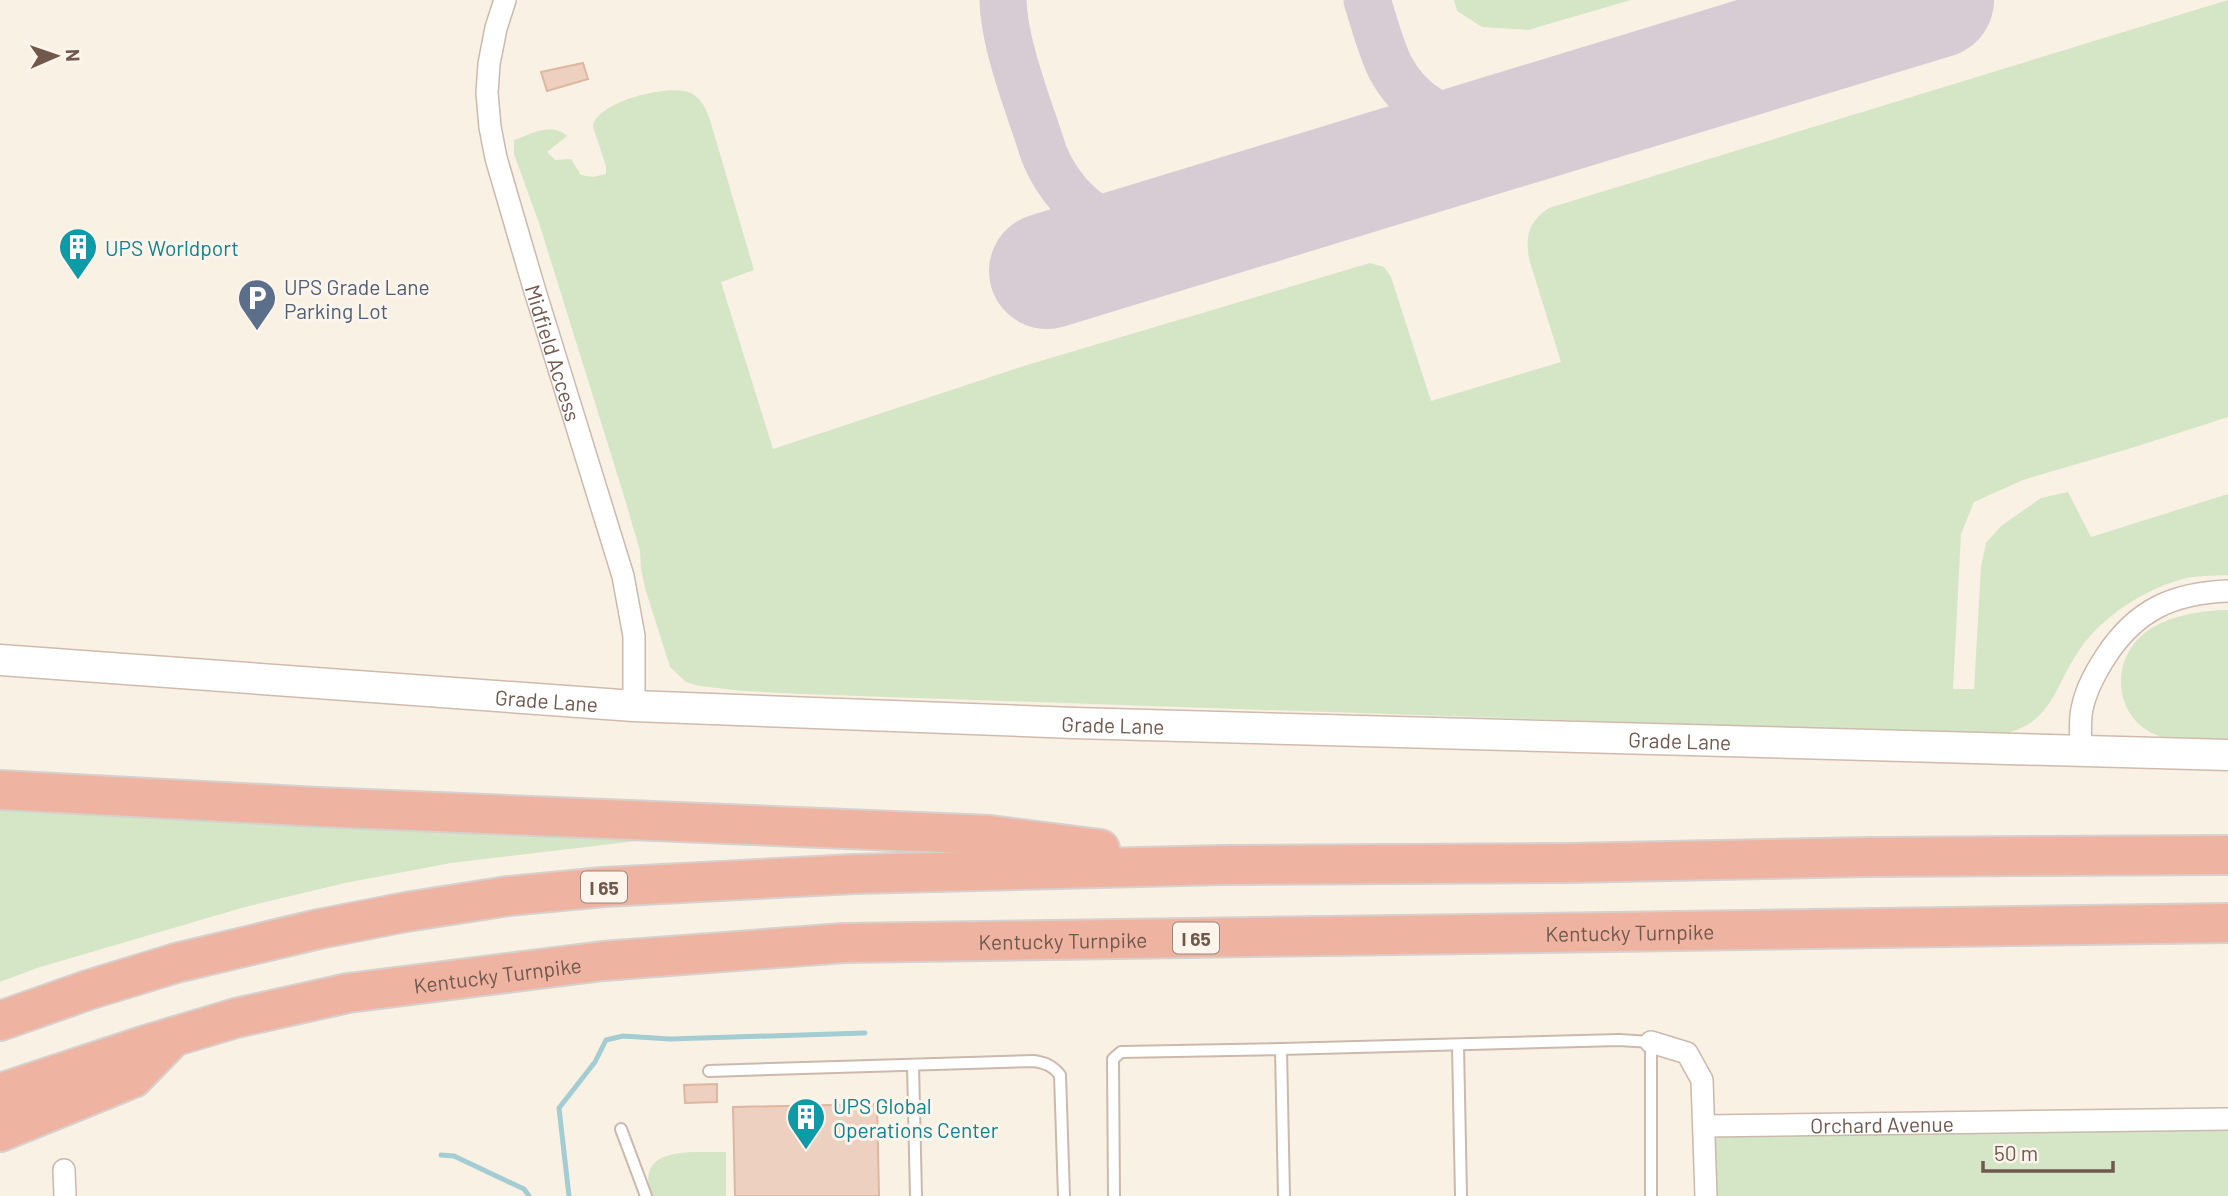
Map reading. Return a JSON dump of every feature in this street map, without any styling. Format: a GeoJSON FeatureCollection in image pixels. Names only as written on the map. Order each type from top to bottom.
{"type":"FeatureCollection","features":[{"type":"Feature","properties":{"kind":"highway"},"geometry":{"type":"LineString","coordinates":[[0,790],[318,807],[990,835],[1223,864]]}},
{"type":"Feature","properties":{"kind":"highway","name":"I 65"},"geometry":{"type":"LineString","coordinates":[[0,1021],[176,963],[319,929],[508,896],[604,887],[727,879],[1223,864],[2228,855]]}},
{"type":"Feature","properties":{"kind":"highway","name":"Kentucky Turnpike"},"geometry":{"type":"LineString","coordinates":[[0,1093],[172,1037],[348,993],[603,961],[844,943],[2228,922]]}},
{"type":"Feature","properties":{"kind":"highway"},"geometry":{"type":"LineString","coordinates":[[0,1132],[133,1078],[172,1037]]}},
{"type":"Feature","properties":{"kind":"main road","name":"Grade Lane"},"geometry":{"type":"LineString","coordinates":[[0,660],[634,706],[1074,723],[2228,755]]}},
{"type":"Feature","properties":{"kind":"street","name":"Midfield Access"},"geometry":{"type":"LineString","coordinates":[[505,0],[489,64],[487,93],[490,127],[496,158],[534,288],[623,576],[634,636],[634,706]]}},
{"type":"Feature","properties":{"kind":"street"},"geometry":{"type":"LineString","coordinates":[[2081,752],[2081,711],[2091,679],[2127,628],[2149,610],[2176,599],[2228,591]]}},
{"type":"Feature","properties":{"kind":"street"},"geometry":{"type":"LineString","coordinates":[[1651,1042],[1687,1053],[1702,1080],[1706,1196]]}},
{"type":"Feature","properties":{"kind":"street","name":"Orchard Avenue"},"geometry":{"type":"LineString","coordinates":[[1704,1126],[2228,1119]]}},
{"type":"Feature","properties":{"kind":"street"},"geometry":{"type":"LineString","coordinates":[[64,1170],[65,1196]]}},
{"type":"Feature","properties":{"kind":"lane"},"geometry":{"type":"LineString","coordinates":[[1114,1196],[1113,1059],[1121,1052],[1619,1040],[1651,1042],[1651,1196]]}},
{"type":"Feature","properties":{"kind":"lane"},"geometry":{"type":"LineString","coordinates":[[1458,1045],[1461,1196]]}},
{"type":"Feature","properties":{"kind":"lane"},"geometry":{"type":"LineString","coordinates":[[1281,1049],[1284,1196]]}},
{"type":"Feature","properties":{"kind":"lane"},"geometry":{"type":"LineString","coordinates":[[709,1070],[1034,1061],[1045,1063],[1055,1068],[1060,1075],[1064,1196]]}},
{"type":"Feature","properties":{"kind":"lane"},"geometry":{"type":"LineString","coordinates":[[913,1065],[916,1196]]}},
{"type":"Feature","properties":{"kind":"lane"},"geometry":{"type":"LineString","coordinates":[[621,1129],[646,1196]]}},
{"type":"Feature","properties":{"kind":"green space"},"geometry":{"type":"Polygon","coordinates":[[[1454,0],[1631,0],[1528,30],[1482,27],[1457,11],[1454,0]]]}},
{"type":"Feature","properties":{"kind":"green space"},"geometry":{"type":"Polygon","coordinates":[[[2228,0],[2228,417],[2023,480],[1974,502],[1961,534],[1953,689],[1974,689],[1981,567],[1986,543],[2001,526],[2041,498],[2068,492],[2091,537],[2228,494],[2228,575],[2197,576],[2179,580],[2152,591],[2113,614],[2082,646],[2041,713],[2016,730],[1997,735],[802,694],[743,691],[686,682],[670,667],[645,588],[640,551],[624,496],[540,226],[514,154],[514,140],[541,130],[555,130],[567,136],[547,152],[555,160],[571,159],[581,175],[593,177],[606,174],[606,166],[593,127],[597,118],[606,110],[635,97],[667,91],[691,93],[701,101],[710,120],[754,270],[721,282],[773,449],[1027,365],[1370,263],[1384,267],[1391,277],[1431,401],[1561,362],[1528,251],[1530,230],[1537,218],[1549,208],[2228,0]]]}},
{"type":"Feature","properties":{"kind":"green space"},"geometry":{"type":"Polygon","coordinates":[[[2228,610],[2228,741],[2171,739],[2154,734],[2140,725],[2130,713],[2121,685],[2122,670],[2135,643],[2154,626],[2174,618],[2228,610]]]}},
{"type":"Feature","properties":{"kind":"green space"},"geometry":{"type":"Polygon","coordinates":[[[0,805],[662,838],[451,863],[345,883],[245,907],[37,968],[0,982],[0,805]]]}},
{"type":"Feature","properties":{"kind":"green space"},"geometry":{"type":"Polygon","coordinates":[[[2228,1123],[2228,1196],[1714,1196],[1713,1138],[1722,1132],[2228,1123]]]}},
{"type":"Feature","properties":{"kind":"green space"},"geometry":{"type":"Polygon","coordinates":[[[726,1152],[726,1196],[652,1196],[648,1179],[651,1167],[659,1159],[684,1153],[726,1152]]]}},
{"type":"Feature","properties":{"kind":"building"},"geometry":{"type":"Polygon","coordinates":[[[583,63],[588,79],[547,91],[541,72],[583,63]]]}},
{"type":"Feature","properties":{"kind":"building"},"geometry":{"type":"Polygon","coordinates":[[[717,1084],[717,1102],[685,1103],[684,1085],[717,1084]]]}},
{"type":"Feature","properties":{"kind":"building","name":"UPS Global Operations Center"},"geometry":{"type":"Polygon","coordinates":[[[877,1104],[879,1196],[735,1196],[733,1107],[877,1104]]]}},
{"type":"Feature","properties":{"kind":"waterway"},"geometry":{"type":"LineString","coordinates":[[569,1196],[559,1108],[595,1062],[606,1040],[623,1036],[670,1039],[865,1033]]}},
{"type":"Feature","properties":{"kind":"waterway"},"geometry":{"type":"LineString","coordinates":[[441,1155],[454,1156],[524,1189],[529,1196]]}},
{"type":"Feature","properties":{"kind":"taxiway"},"geometry":{"type":"LineString","coordinates":[[1003,0],[1008,37],[1025,98],[1044,154],[1068,193],[1090,214],[1117,227],[1145,232],[1183,231]]}},
{"type":"Feature","properties":{"kind":"taxiway"},"geometry":{"type":"LineString","coordinates":[[1367,0],[1380,42],[1398,81],[1408,93],[1432,112],[1446,119],[1476,127],[1497,128],[1535,123]]}},
{"type":"Feature","properties":{"kind":"runway"},"geometry":{"type":"LineString","coordinates":[[1047,271],[1936,0]]}},
{"type":"Feature","properties":{"kind":"place","name":"UPS Worldport"},"geometry":{"type":"Point","coordinates":[78,281]}},
{"type":"Feature","properties":{"kind":"place","name":"UPS Grade Lane Parking Lot"},"geometry":{"type":"Point","coordinates":[257,332]}},
{"type":"Feature","properties":{"kind":"place","name":"UPS Global Operations Center"},"geometry":{"type":"Point","coordinates":[806,1151]}}]}
